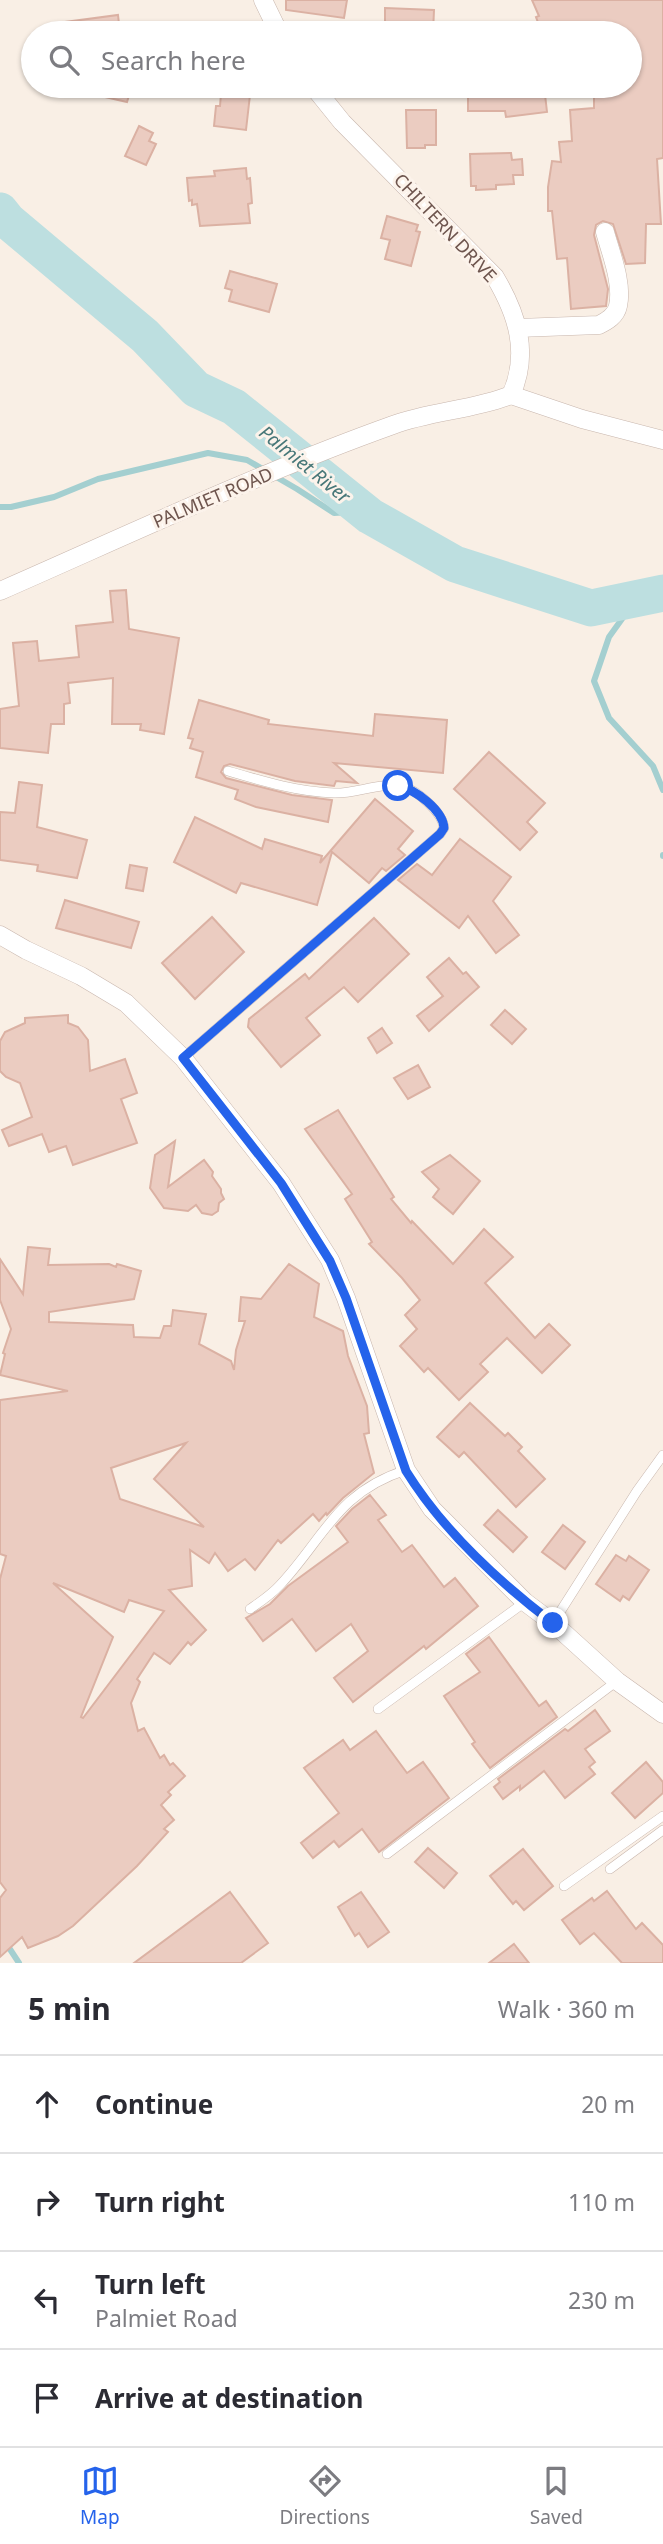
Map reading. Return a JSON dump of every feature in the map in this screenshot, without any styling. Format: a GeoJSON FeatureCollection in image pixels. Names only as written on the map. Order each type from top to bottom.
{"type":"FeatureCollection","features":[{"type":"Feature","properties":{"kind":"street"},"geometry":{"type":"LineString","coordinates":[[263,0],[273,21]]}},
{"type":"Feature","properties":{"kind":"street","name":"CHILTERN DRIVE"},"geometry":{"type":"LineString","coordinates":[[323,98],[342,122],[495,278],[512,308],[520,342],[519,377],[511,395]]}},
{"type":"Feature","properties":{"kind":"street"},"geometry":{"type":"LineString","coordinates":[[518,328],[599,325],[611,319],[618,307],[618,290],[605,232]]}},
{"type":"Feature","properties":{"kind":"street"},"geometry":{"type":"LineString","coordinates":[[511,395],[582,419],[663,440]]}},
{"type":"Feature","properties":{"kind":"street","name":"PALMIET ROAD"},"geometry":{"type":"LineString","coordinates":[[0,591],[235,487],[393,424],[433,412],[494,401],[511,395]]}},
{"type":"Feature","properties":{"kind":"street"},"geometry":{"type":"LineString","coordinates":[[0,935],[81,976],[126,1003],[183,1058],[281,1183],[330,1261],[346,1298],[406,1471],[432,1509],[525,1602],[553,1623],[617,1681],[663,1714]]}},
{"type":"Feature","properties":{"kind":"lane"},"geometry":{"type":"LineString","coordinates":[[183,1058],[444,828],[441,816],[413,790],[405,787],[390,786],[334,793],[274,785],[228,771]]}},
{"type":"Feature","properties":{"kind":"lane"},"geometry":{"type":"LineString","coordinates":[[553,1623],[663,1455]]}},
{"type":"Feature","properties":{"kind":"lane"},"geometry":{"type":"LineString","coordinates":[[250,1609],[277,1589],[328,1522],[357,1496],[384,1478],[406,1471]]}},
{"type":"Feature","properties":{"kind":"lane"},"geometry":{"type":"LineString","coordinates":[[378,1709],[525,1602]]}},
{"type":"Feature","properties":{"kind":"lane"},"geometry":{"type":"LineString","coordinates":[[387,1854],[617,1681]]}},
{"type":"Feature","properties":{"kind":"lane"},"geometry":{"type":"LineString","coordinates":[[565,1886],[663,1816]]}},
{"type":"Feature","properties":{"kind":"lane"},"geometry":{"type":"LineString","coordinates":[[610,1870],[663,1829]]}},
{"type":"Feature","properties":{"kind":"building"},"geometry":{"type":"Polygon","coordinates":[[[286,0],[347,0],[344,18],[286,10],[286,0]]]}},
{"type":"Feature","properties":{"kind":"building"},"geometry":{"type":"Polygon","coordinates":[[[532,0],[663,0],[663,158],[657,159],[661,224],[646,224],[645,263],[626,264],[613,224],[603,221],[596,225],[594,235],[608,289],[606,306],[571,309],[567,258],[557,259],[552,211],[548,211],[548,187],[552,161],[561,162],[559,142],[572,141],[570,110],[594,108],[594,98],[642,98],[642,21],[538,21],[536,17],[539,16],[532,0]]]}},
{"type":"Feature","properties":{"kind":"building"},"geometry":{"type":"Polygon","coordinates":[[[385,8],[434,10],[434,21],[385,21],[385,8]]]}},
{"type":"Feature","properties":{"kind":"building"},"geometry":{"type":"Polygon","coordinates":[[[118,15],[119,21],[73,21],[118,15]]]}},
{"type":"Feature","properties":{"kind":"building"},"geometry":{"type":"Polygon","coordinates":[[[109,98],[128,98],[127,102],[109,98]]]}},
{"type":"Feature","properties":{"kind":"building"},"geometry":{"type":"Polygon","coordinates":[[[221,98],[250,98],[246,130],[214,126],[216,106],[220,106],[221,98]]]}},
{"type":"Feature","properties":{"kind":"building"},"geometry":{"type":"Polygon","coordinates":[[[468,98],[545,98],[547,112],[506,117],[505,111],[468,111],[468,98]]]}},
{"type":"Feature","properties":{"kind":"building"},"geometry":{"type":"Polygon","coordinates":[[[406,110],[436,110],[436,145],[407,148],[406,110]]]}},
{"type":"Feature","properties":{"kind":"building"},"geometry":{"type":"Polygon","coordinates":[[[139,126],[153,133],[149,141],[156,144],[146,165],[125,156],[139,126]]]}},
{"type":"Feature","properties":{"kind":"building"},"geometry":{"type":"Polygon","coordinates":[[[511,153],[512,160],[522,159],[523,175],[513,175],[514,184],[496,185],[496,189],[476,190],[476,186],[471,186],[470,154],[511,153]]]}},
{"type":"Feature","properties":{"kind":"building"},"geometry":{"type":"Polygon","coordinates":[[[246,168],[247,179],[250,178],[252,203],[248,204],[250,223],[200,226],[197,204],[192,205],[192,200],[189,201],[187,178],[215,176],[214,171],[246,168]]]}},
{"type":"Feature","properties":{"kind":"building"},"geometry":{"type":"Polygon","coordinates":[[[387,216],[418,225],[416,231],[420,232],[411,266],[385,259],[390,240],[381,238],[387,216]]]}},
{"type":"Feature","properties":{"kind":"building"},"geometry":{"type":"Polygon","coordinates":[[[230,271],[277,284],[269,312],[229,301],[232,290],[225,288],[230,271]]]}},
{"type":"Feature","properties":{"kind":"building"},"geometry":{"type":"Polygon","coordinates":[[[126,590],[129,629],[179,638],[164,734],[140,730],[141,724],[112,724],[113,678],[68,683],[70,703],[64,704],[64,724],[51,724],[48,753],[0,748],[0,709],[19,706],[13,643],[37,641],[39,661],[79,657],[76,626],[113,622],[110,591],[126,590]]]}},
{"type":"Feature","properties":{"kind":"building"},"geometry":{"type":"Polygon","coordinates":[[[199,700],[269,720],[268,724],[373,736],[375,714],[447,720],[443,773],[334,763],[357,783],[336,781],[334,786],[295,781],[230,764],[224,766],[221,772],[226,778],[292,795],[332,800],[328,822],[256,807],[235,799],[238,790],[196,777],[203,752],[190,748],[193,739],[188,738],[199,700]]]}},
{"type":"Feature","properties":{"kind":"building"},"geometry":{"type":"Polygon","coordinates":[[[489,752],[545,803],[527,822],[537,832],[520,850],[454,789],[489,752]]]}},
{"type":"Feature","properties":{"kind":"building"},"geometry":{"type":"Polygon","coordinates":[[[19,782],[42,785],[37,827],[87,840],[77,878],[37,871],[38,865],[0,860],[0,812],[15,813],[19,782]]]}},
{"type":"Feature","properties":{"kind":"building"},"geometry":{"type":"Polygon","coordinates":[[[375,799],[413,831],[398,849],[405,855],[386,871],[382,868],[369,883],[332,852],[317,905],[241,883],[236,893],[174,862],[195,817],[262,849],[265,839],[322,856],[320,863],[375,799]]]}},
{"type":"Feature","properties":{"kind":"building"},"geometry":{"type":"Polygon","coordinates":[[[460,839],[511,877],[493,901],[519,935],[496,953],[468,916],[459,928],[398,880],[417,864],[432,875],[460,839]]]}},
{"type":"Feature","properties":{"kind":"building"},"geometry":{"type":"Polygon","coordinates":[[[130,865],[147,868],[143,891],[126,888],[130,865]]]}},
{"type":"Feature","properties":{"kind":"building"},"geometry":{"type":"Polygon","coordinates":[[[65,900],[139,922],[131,948],[56,928],[65,900]]]}},
{"type":"Feature","properties":{"kind":"building"},"geometry":{"type":"Polygon","coordinates":[[[212,917],[244,952],[195,999],[162,963],[212,917]]]}},
{"type":"Feature","properties":{"kind":"building"},"geometry":{"type":"Polygon","coordinates":[[[374,918],[409,954],[358,1002],[344,987],[306,1018],[320,1035],[281,1067],[248,1027],[249,1019],[305,974],[309,979],[374,918]]]}},
{"type":"Feature","properties":{"kind":"building"},"geometry":{"type":"Polygon","coordinates":[[[449,958],[479,987],[429,1031],[417,1016],[443,996],[427,977],[449,958]]]}},
{"type":"Feature","properties":{"kind":"building"},"geometry":{"type":"Polygon","coordinates":[[[505,1010],[526,1029],[512,1044],[491,1025],[505,1010]]]}},
{"type":"Feature","properties":{"kind":"building"},"geometry":{"type":"Polygon","coordinates":[[[68,1015],[68,1023],[78,1027],[88,1040],[90,1071],[125,1059],[137,1093],[121,1099],[137,1143],[73,1165],[66,1146],[49,1152],[42,1134],[9,1146],[2,1130],[32,1117],[20,1083],[0,1071],[0,1041],[5,1032],[25,1023],[25,1018],[68,1015]]]}},
{"type":"Feature","properties":{"kind":"building"},"geometry":{"type":"Polygon","coordinates":[[[382,1028],[392,1043],[377,1053],[368,1038],[382,1028]]]}},
{"type":"Feature","properties":{"kind":"building"},"geometry":{"type":"Polygon","coordinates":[[[418,1065],[430,1087],[408,1099],[394,1078],[418,1065]]]}},
{"type":"Feature","properties":{"kind":"building"},"geometry":{"type":"Polygon","coordinates":[[[338,1110],[394,1197],[391,1199],[453,1264],[484,1229],[513,1257],[485,1283],[535,1338],[549,1324],[570,1345],[542,1373],[507,1338],[480,1364],[488,1372],[459,1400],[428,1368],[424,1372],[400,1346],[417,1329],[405,1315],[420,1300],[369,1244],[372,1242],[345,1199],[352,1194],[305,1129],[338,1110]]]}},
{"type":"Feature","properties":{"kind":"building"},"geometry":{"type":"Polygon","coordinates":[[[175,1141],[168,1187],[204,1160],[213,1172],[212,1176],[224,1199],[219,1203],[218,1211],[212,1215],[202,1213],[196,1205],[188,1211],[164,1208],[150,1188],[155,1155],[175,1141]]]}},
{"type":"Feature","properties":{"kind":"building"},"geometry":{"type":"Polygon","coordinates":[[[450,1155],[480,1181],[453,1214],[433,1197],[439,1189],[422,1172],[450,1155]]]}},
{"type":"Feature","properties":{"kind":"building"},"geometry":{"type":"Polygon","coordinates":[[[28,1247],[50,1249],[48,1265],[109,1264],[116,1267],[117,1264],[141,1271],[134,1299],[49,1312],[49,1322],[133,1325],[134,1337],[160,1338],[164,1326],[171,1326],[173,1310],[206,1314],[199,1344],[231,1361],[234,1370],[236,1350],[245,1321],[239,1321],[241,1297],[261,1299],[289,1264],[319,1284],[314,1317],[343,1331],[348,1356],[367,1406],[369,1433],[364,1434],[374,1473],[319,1521],[313,1514],[281,1543],[278,1540],[255,1570],[245,1559],[228,1571],[215,1553],[209,1563],[190,1550],[192,1586],[169,1590],[206,1630],[191,1645],[188,1642],[170,1664],[154,1653],[137,1679],[140,1682],[131,1703],[138,1731],[144,1728],[160,1758],[164,1755],[170,1765],[173,1763],[185,1776],[168,1792],[171,1795],[161,1805],[174,1820],[164,1829],[168,1832],[137,1866],[73,1926],[58,1936],[28,1948],[22,1937],[0,1957],[0,1898],[6,1890],[0,1882],[0,1579],[6,1556],[0,1554],[0,1400],[68,1391],[0,1375],[5,1354],[3,1353],[11,1329],[0,1300],[0,1259],[23,1294],[28,1247]],[[186,1443],[111,1468],[120,1499],[204,1527],[154,1479],[186,1443]],[[53,1583],[113,1637],[81,1717],[83,1718],[164,1611],[129,1600],[124,1612],[53,1583]]]}},
{"type":"Feature","properties":{"kind":"building"},"geometry":{"type":"Polygon","coordinates":[[[470,1403],[505,1436],[508,1433],[522,1447],[518,1451],[545,1479],[516,1507],[464,1452],[459,1457],[437,1437],[470,1403]]]}},
{"type":"Feature","properties":{"kind":"building"},"geometry":{"type":"Polygon","coordinates":[[[370,1495],[386,1515],[378,1520],[402,1552],[412,1545],[444,1587],[455,1578],[478,1606],[426,1649],[424,1646],[353,1702],[334,1678],[368,1651],[351,1624],[316,1651],[292,1619],[263,1641],[246,1618],[270,1604],[288,1586],[348,1542],[336,1526],[370,1495]]]}},
{"type":"Feature","properties":{"kind":"building"},"geometry":{"type":"Polygon","coordinates":[[[498,1510],[527,1537],[513,1552],[484,1525],[498,1510]]]}},
{"type":"Feature","properties":{"kind":"building"},"geometry":{"type":"Polygon","coordinates":[[[563,1525],[585,1542],[565,1569],[542,1552],[563,1525]]]}},
{"type":"Feature","properties":{"kind":"building"},"geometry":{"type":"Polygon","coordinates":[[[616,1555],[626,1561],[629,1556],[649,1570],[629,1600],[623,1596],[620,1601],[596,1584],[616,1555]]]}},
{"type":"Feature","properties":{"kind":"building"},"geometry":{"type":"Polygon","coordinates":[[[489,1637],[539,1706],[546,1701],[557,1717],[490,1768],[472,1744],[475,1742],[444,1696],[480,1672],[466,1654],[489,1637]]]}},
{"type":"Feature","properties":{"kind":"building"},"geometry":{"type":"Polygon","coordinates":[[[595,1710],[610,1731],[585,1749],[595,1762],[589,1767],[595,1774],[565,1798],[544,1771],[520,1790],[520,1786],[503,1799],[494,1787],[500,1782],[498,1779],[595,1710]]]}},
{"type":"Feature","properties":{"kind":"building"},"geometry":{"type":"Polygon","coordinates":[[[376,1731],[407,1773],[423,1762],[449,1798],[379,1852],[362,1829],[339,1847],[334,1841],[313,1858],[301,1843],[339,1813],[304,1768],[343,1740],[350,1750],[376,1731]]]}},
{"type":"Feature","properties":{"kind":"building"},"geometry":{"type":"Polygon","coordinates":[[[646,1762],[663,1782],[663,1793],[635,1818],[612,1793],[646,1762]]]}},
{"type":"Feature","properties":{"kind":"building"},"geometry":{"type":"Polygon","coordinates":[[[428,1848],[457,1873],[444,1888],[415,1862],[428,1848]]]}},
{"type":"Feature","properties":{"kind":"building"},"geometry":{"type":"Polygon","coordinates":[[[523,1849],[553,1886],[524,1910],[516,1901],[513,1904],[490,1876],[523,1849]]]}},
{"type":"Feature","properties":{"kind":"building"},"geometry":{"type":"Polygon","coordinates":[[[607,1891],[636,1929],[642,1923],[663,1945],[663,1963],[622,1963],[594,1933],[580,1944],[562,1920],[592,1898],[594,1901],[607,1891]]]}},
{"type":"Feature","properties":{"kind":"building"},"geometry":{"type":"Polygon","coordinates":[[[230,1892],[268,1943],[241,1963],[134,1963],[230,1892]]]}},
{"type":"Feature","properties":{"kind":"building"},"geometry":{"type":"Polygon","coordinates":[[[361,1892],[389,1932],[368,1947],[359,1933],[355,1936],[338,1907],[361,1892]]]}},
{"type":"Feature","properties":{"kind":"building"},"geometry":{"type":"Polygon","coordinates":[[[514,1944],[529,1963],[489,1963],[514,1944]]]}},
{"type":"Feature","properties":{"kind":"waterway","name":"Palmiet River"},"geometry":{"type":"LineString","coordinates":[[0,211],[8,221],[145,336],[196,389],[234,407],[370,516],[455,564],[591,608],[663,593]]}},
{"type":"Feature","properties":{"kind":"waterway"},"geometry":{"type":"LineString","coordinates":[[0,507],[54,497],[98,479],[208,453],[247,460],[334,513],[365,511]]}},
{"type":"Feature","properties":{"kind":"waterway"},"geometry":{"type":"LineString","coordinates":[[637,598],[609,637],[594,681],[609,718],[653,766],[663,790]]}},
{"type":"Feature","properties":{"kind":"waterway"},"geometry":{"type":"LineString","coordinates":[[0,1934],[19,1963]]}},
{"type":"Feature","properties":{"kind":"route"},"geometry":{"type":"LineString","coordinates":[[398,786],[413,790],[441,816],[444,828],[440,834],[183,1058],[281,1183],[330,1261],[346,1298],[406,1471],[418,1490],[455,1534],[525,1602],[553,1623]]}}]}
